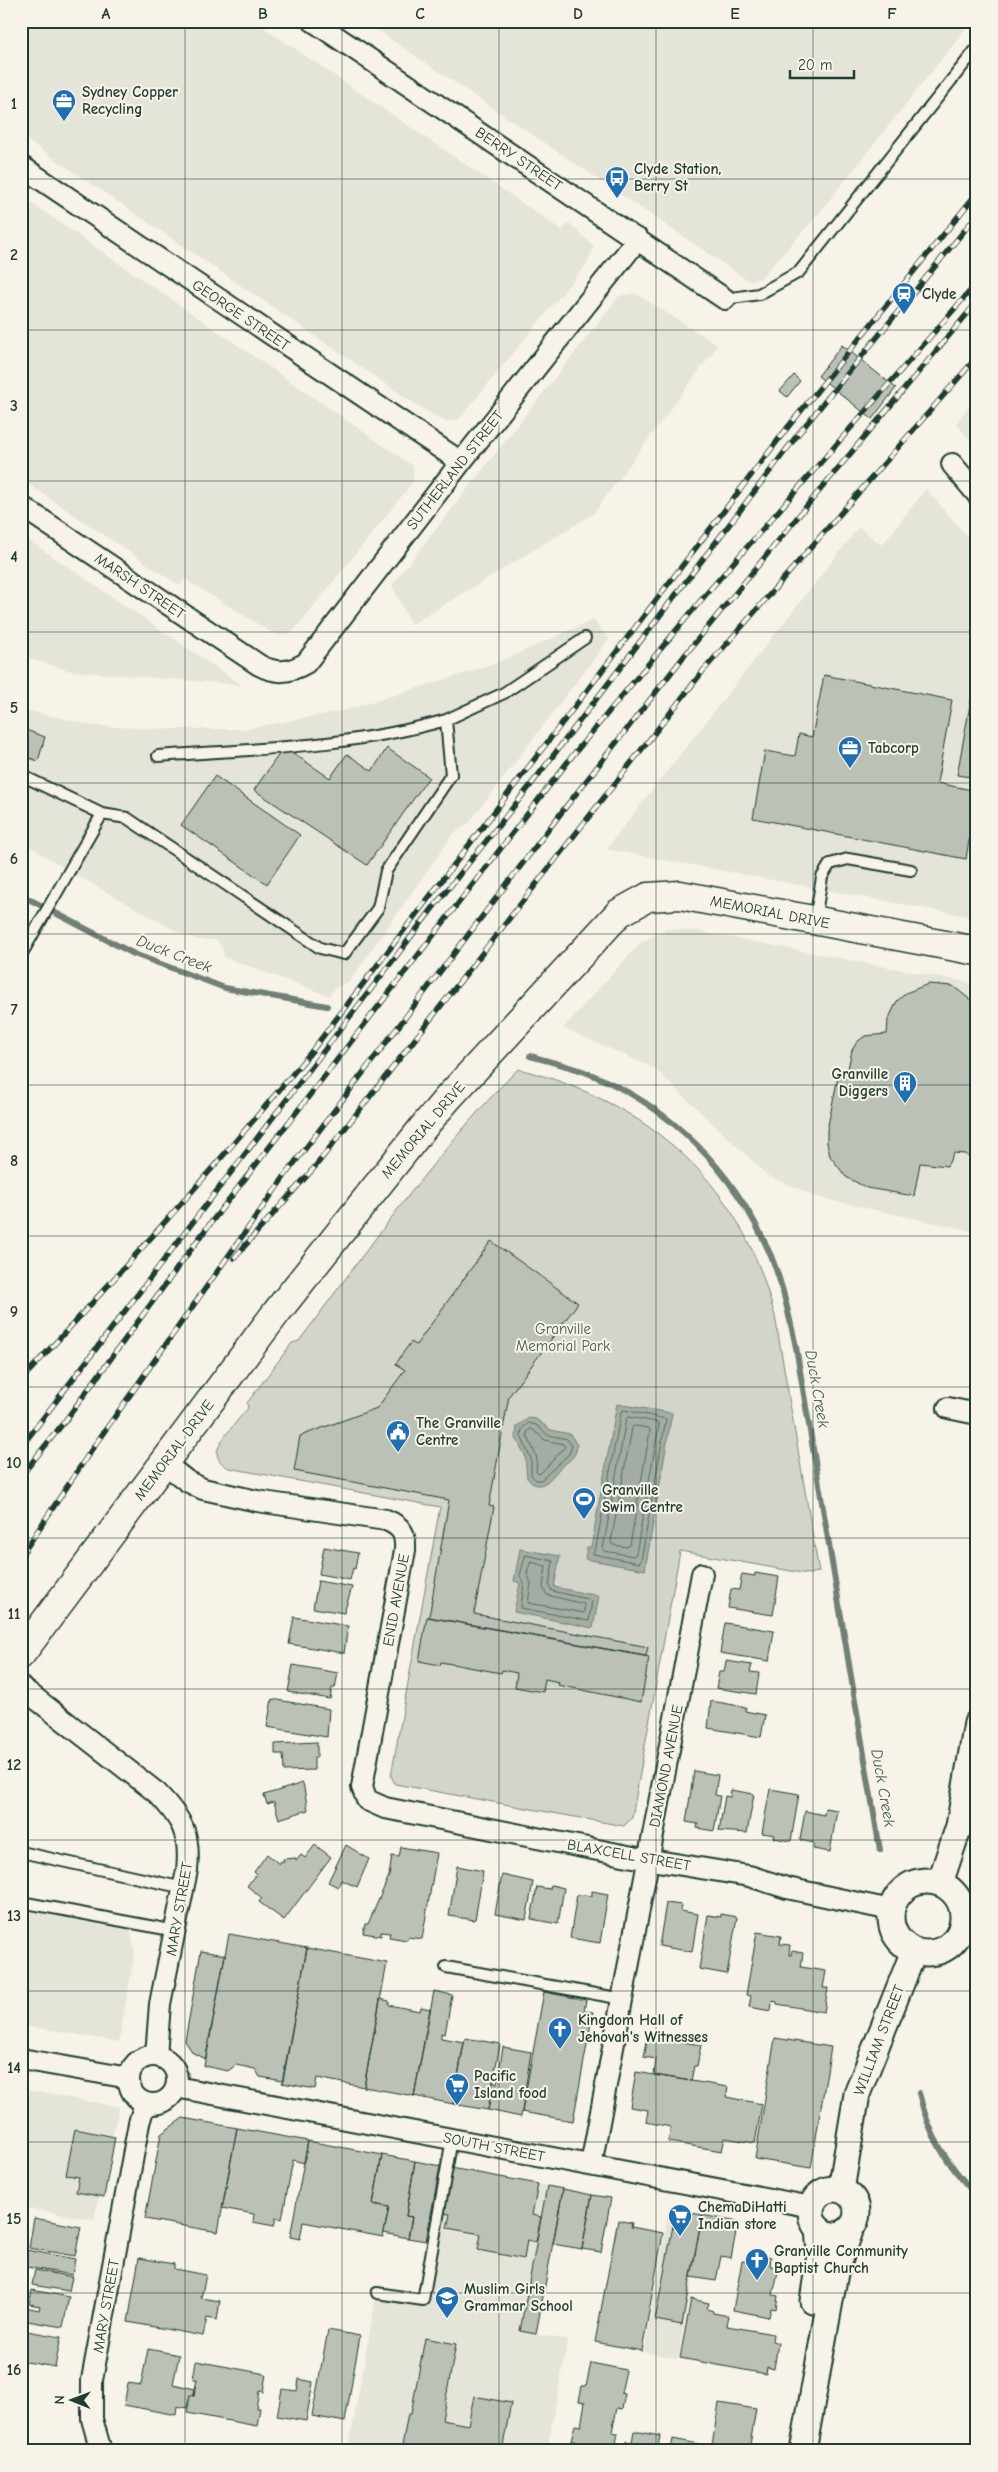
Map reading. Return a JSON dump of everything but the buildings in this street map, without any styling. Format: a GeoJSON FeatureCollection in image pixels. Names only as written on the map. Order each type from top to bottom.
{"type":"FeatureCollection","features":[{"type":"Feature","properties":{"kind":"main road","name":"MEMORIAL DRIVE"},"geometry":{"type":"LineString","coordinates":[[21,1654],[293,1291],[437,1111],[619,913],[637,901],[648,897],[680,894],[977,951]]}},
{"type":"Feature","properties":{"kind":"street","name":"BERRY STREET"},"geometry":{"type":"LineString","coordinates":[[313,21],[725,299]]}},
{"type":"Feature","properties":{"kind":"street","name":"GEORGE STREET"},"geometry":{"type":"LineString","coordinates":[[21,166],[461,462]]}},
{"type":"Feature","properties":{"kind":"street","name":"SUTHERLAND STREET"},"geometry":{"type":"LineString","coordinates":[[259,665],[278,672],[292,670],[306,663],[461,462],[638,239]]}},
{"type":"Feature","properties":{"kind":"street"},"geometry":{"type":"LineString","coordinates":[[952,464],[977,494]]}},
{"type":"Feature","properties":{"kind":"street","name":"MARSH STREET"},"geometry":{"type":"LineString","coordinates":[[21,506],[259,665]]}},
{"type":"Feature","properties":{"kind":"street"},"geometry":{"type":"LineString","coordinates":[[948,1408],[977,1414]]}},
{"type":"Feature","properties":{"kind":"street","name":"ENID AVENUE"},"geometry":{"type":"LineString","coordinates":[[164,1463],[186,1481],[203,1489],[257,1501],[386,1520],[400,1527],[404,1533],[405,1550],[362,1786],[367,1800]]}},
{"type":"Feature","properties":{"kind":"street","name":"DIAMOND AVENUE"},"geometry":{"type":"LineString","coordinates":[[592,2165],[702,1574]]}},
{"type":"Feature","properties":{"kind":"street","name":"MARY STREET"},"geometry":{"type":"LineString","coordinates":[[21,1686],[147,1784],[174,1810],[184,1827],[189,1849],[184,1888],[160,2004],[156,2056]]}},
{"type":"Feature","properties":{"kind":"street"},"geometry":{"type":"LineString","coordinates":[[940,1883],[959,1826],[977,1723]]}},
{"type":"Feature","properties":{"kind":"street","name":"BLAXCELL STREET"},"geometry":{"type":"LineString","coordinates":[[367,1800],[384,1808],[649,1859],[749,1876],[787,1888],[891,1910]]}},
{"type":"Feature","properties":{"kind":"street"},"geometry":{"type":"LineString","coordinates":[[921,1881],[940,1883],[951,1890],[958,1900],[963,1918],[969,1928],[945,1948],[928,1954],[914,1951],[896,1937],[892,1929],[891,1910],[899,1893],[909,1885],[921,1881]]}},
{"type":"Feature","properties":{"kind":"street","name":"WILLIAM STREET"},"geometry":{"type":"LineString","coordinates":[[841,2190],[857,2094],[914,1951]]}},
{"type":"Feature","properties":{"kind":"street"},"geometry":{"type":"LineString","coordinates":[[156,2056],[172,2066],[177,2079],[173,2094],[160,2104],[145,2103],[133,2094],[129,2078],[133,2066],[138,2062],[156,2056]]}},
{"type":"Feature","properties":{"kind":"street"},"geometry":{"type":"LineString","coordinates":[[21,2059],[129,2078]]}},
{"type":"Feature","properties":{"kind":"street","name":"SOUTH STREET"},"geometry":{"type":"LineString","coordinates":[[176,2087],[592,2165],[815,2218]]}},
{"type":"Feature","properties":{"kind":"street","name":"MARY STREET"},"geometry":{"type":"LineString","coordinates":[[101,2451],[92,2420],[92,2380],[139,2123],[145,2103]]}},
{"type":"Feature","properties":{"kind":"street"},"geometry":{"type":"LineString","coordinates":[[786,2451],[818,2270],[820,2247],[815,2218],[819,2195],[833,2189],[841,2190],[848,2194],[856,2206],[857,2214],[835,2273],[803,2451]]}},
{"type":"Feature","properties":{"kind":"street"},"geometry":{"type":"LineString","coordinates":[[815,2218],[831,2235],[838,2235],[851,2228]]}},
{"type":"Feature","properties":{"kind":"lane"},"geometry":{"type":"LineString","coordinates":[[725,299],[759,294],[799,272],[977,48]]}},
{"type":"Feature","properties":{"kind":"lane"},"geometry":{"type":"LineString","coordinates":[[158,756],[301,747],[407,732],[446,720],[504,693],[585,638]]}},
{"type":"Feature","properties":{"kind":"lane"},"geometry":{"type":"LineString","coordinates":[[21,775],[102,814],[127,818],[320,948],[344,954],[378,908],[386,871],[451,775],[446,720]]}},
{"type":"Feature","properties":{"kind":"lane"},"geometry":{"type":"LineString","coordinates":[[21,955],[33,938],[71,872],[102,814]]}},
{"type":"Feature","properties":{"kind":"lane"},"geometry":{"type":"LineString","coordinates":[[814,920],[822,877],[830,864],[848,859],[911,870]]}},
{"type":"Feature","properties":{"kind":"lane"},"geometry":{"type":"LineString","coordinates":[[21,1852],[184,1888]]}},
{"type":"Feature","properties":{"kind":"lane"},"geometry":{"type":"LineString","coordinates":[[21,1902],[176,1930]]}},
{"type":"Feature","properties":{"kind":"lane"},"geometry":{"type":"LineString","coordinates":[[446,1967],[623,1999]]}},
{"type":"Feature","properties":{"kind":"lane"},"geometry":{"type":"LineString","coordinates":[[378,2293],[423,2300],[452,2139]]}},
{"type":"Feature","properties":{"kind":"shaded area"},"geometry":{"type":"Polygon","coordinates":[[[21,21],[254,21],[562,230],[569,223],[594,246],[588,262],[459,419],[446,422],[421,408],[21,136],[21,21]]]}},
{"type":"Feature","properties":{"kind":"shaded area"},"geometry":{"type":"Polygon","coordinates":[[[364,21],[972,21],[815,218],[761,278],[749,281],[364,21]]]}},
{"type":"Feature","properties":{"kind":"shaded area"},"geometry":{"type":"Polygon","coordinates":[[[21,196],[413,466],[413,482],[292,633],[278,635],[269,631],[185,579],[180,586],[21,479],[21,196]]]}},
{"type":"Feature","properties":{"kind":"shaded area"},"geometry":{"type":"Polygon","coordinates":[[[635,293],[718,345],[593,514],[411,625],[392,585],[619,296],[635,293]]]}},
{"type":"Feature","properties":{"kind":"shaded area"},"geometry":{"type":"Polygon","coordinates":[[[977,397],[977,449],[956,423],[977,397]]]}},
{"type":"Feature","properties":{"kind":"shaded area"},"geometry":{"type":"Polygon","coordinates":[[[926,489],[977,547],[977,918],[606,849],[859,527],[882,545],[926,489]]]}},
{"type":"Feature","properties":{"kind":"shaded area"},"geometry":{"type":"Polygon","coordinates":[[[21,535],[242,685],[71,671],[21,656],[21,535]]]}},
{"type":"Feature","properties":{"kind":"shaded area"},"geometry":{"type":"Polygon","coordinates":[[[593,620],[609,639],[469,823],[453,834],[349,982],[335,988],[329,996],[224,957],[223,949],[217,940],[199,940],[176,931],[76,875],[21,841],[21,709],[95,726],[167,729],[246,729],[347,710],[494,664],[593,620]]]}},
{"type":"Feature","properties":{"kind":"shaded area"},"geometry":{"type":"Polygon","coordinates":[[[665,929],[697,931],[977,984],[977,1232],[820,1198],[768,1176],[654,1068],[563,1028],[640,943],[665,929]]]}},
{"type":"Feature","properties":{"kind":"shaded area"},"geometry":{"type":"Polygon","coordinates":[[[21,1910],[130,1930],[135,1951],[119,2042],[21,2025],[21,1910]]]}},
{"type":"Feature","properties":{"kind":"shaded area"},"geometry":{"type":"Polygon","coordinates":[[[21,2089],[119,2107],[94,2220],[21,2207],[21,2089]]]}},
{"type":"Feature","properties":{"kind":"shaded area","name":"Muslim Girls Grammar School"},"geometry":{"type":"Polygon","coordinates":[[[538,2184],[547,2186],[520,2331],[568,2340],[547,2451],[348,2451],[376,2297],[425,2306],[443,2213],[538,2184]]]}},
{"type":"Feature","properties":{"kind":"shaded area"},"geometry":{"type":"Polygon","coordinates":[[[669,2208],[704,2215],[678,2359],[644,2352],[669,2208]]]}},
{"type":"Feature","properties":{"kind":"green space","name":"Granville Memorial Park"},"geometry":{"type":"Polygon","coordinates":[[[518,1069],[555,1080],[590,1094],[624,1111],[656,1132],[684,1156],[710,1183],[733,1214],[758,1265],[775,1316],[819,1572],[808,1574],[680,1551],[632,1818],[624,1826],[395,1784],[391,1776],[440,1507],[229,1468],[217,1456],[221,1442],[248,1408],[247,1403],[292,1343],[299,1341],[377,1236],[459,1133],[518,1069]]]}},
{"type":"Feature","properties":{"kind":"water"},"geometry":{"type":"Polygon","coordinates":[[[617,1404],[672,1413],[645,1570],[585,1559],[587,1547],[591,1547],[617,1404]]]}},
{"type":"Feature","properties":{"kind":"water"},"geometry":{"type":"Polygon","coordinates":[[[529,1418],[536,1419],[551,1430],[570,1434],[577,1445],[577,1450],[573,1457],[544,1484],[540,1485],[536,1485],[527,1478],[525,1455],[516,1438],[517,1426],[529,1418]]]}},
{"type":"Feature","properties":{"kind":"water"},"geometry":{"type":"Polygon","coordinates":[[[520,1549],[560,1556],[554,1587],[599,1596],[593,1628],[514,1612],[520,1583],[514,1581],[520,1549]]]}},
{"type":"Feature","properties":{"kind":"waterway","name":"Duck Creek"},"geometry":{"type":"LineString","coordinates":[[21,895],[134,954],[225,988],[327,1006]]}},
{"type":"Feature","properties":{"kind":"waterway","name":"Duck Creek"},"geometry":{"type":"LineString","coordinates":[[530,1056],[585,1072],[616,1086],[645,1103],[672,1123],[697,1145],[739,1196],[771,1256],[782,1289],[796,1347],[880,1850]]}},
{"type":"Feature","properties":{"kind":"waterway","name":"Duck Creek"},"geometry":{"type":"LineString","coordinates":[[919,2093],[928,2123],[941,2149],[948,2161],[977,2196]]}},
{"type":"Feature","properties":{"kind":"railway"},"geometry":{"type":"LineString","coordinates":[[21,1380],[169,1218],[311,1052],[788,427],[977,193]]}},
{"type":"Feature","properties":{"kind":"railway"},"geometry":{"type":"LineString","coordinates":[[21,1447],[799,433],[977,215]]}},
{"type":"Feature","properties":{"kind":"railway"},"geometry":{"type":"LineString","coordinates":[[21,1476],[65,1421],[203,1233],[573,755],[707,593],[977,283]]}},
{"type":"Feature","properties":{"kind":"railway"},"geometry":{"type":"LineString","coordinates":[[21,1556],[94,1446],[289,1170],[561,813],[685,655],[977,302]]}},
{"type":"Feature","properties":{"kind":"railway"},"geometry":{"type":"LineString","coordinates":[[234,1258],[314,1168],[703,671],[977,357]]}},
{"type":"Feature","properties":{"kind":"place","name":"Sydney Copper Recycling"},"geometry":{"type":"Point","coordinates":[64,122]}},
{"type":"Feature","properties":{"kind":"place","name":"Clyde Station, Berry St"},"geometry":{"type":"Point","coordinates":[617,199]}},
{"type":"Feature","properties":{"kind":"place","name":"Clyde"},"geometry":{"type":"Point","coordinates":[904,315]}},
{"type":"Feature","properties":{"kind":"place","name":"Tabcorp"},"geometry":{"type":"Point","coordinates":[850,769]}},
{"type":"Feature","properties":{"kind":"place","name":"Granville Diggers"},"geometry":{"type":"Point","coordinates":[905,1104]}},
{"type":"Feature","properties":{"kind":"place","name":"The Granville Centre"},"geometry":{"type":"Point","coordinates":[398,1453]}},
{"type":"Feature","properties":{"kind":"place","name":"Granville Swim Centre"},"geometry":{"type":"Point","coordinates":[584,1520]}},
{"type":"Feature","properties":{"kind":"place","name":"Kingdom Hall of Jehovah's Witnesses"},"geometry":{"type":"Point","coordinates":[560,2050]}},
{"type":"Feature","properties":{"kind":"place","name":"Pacific Island food"},"geometry":{"type":"Point","coordinates":[457,2106]}},
{"type":"Feature","properties":{"kind":"place","name":"ChemaDiHatti Indian store"},"geometry":{"type":"Point","coordinates":[680,2237]}},
{"type":"Feature","properties":{"kind":"place","name":"Granville Community Baptist Church"},"geometry":{"type":"Point","coordinates":[757,2281]}},
{"type":"Feature","properties":{"kind":"place","name":"Muslim Girls Grammar School"},"geometry":{"type":"Point","coordinates":[447,2319]}}]}
